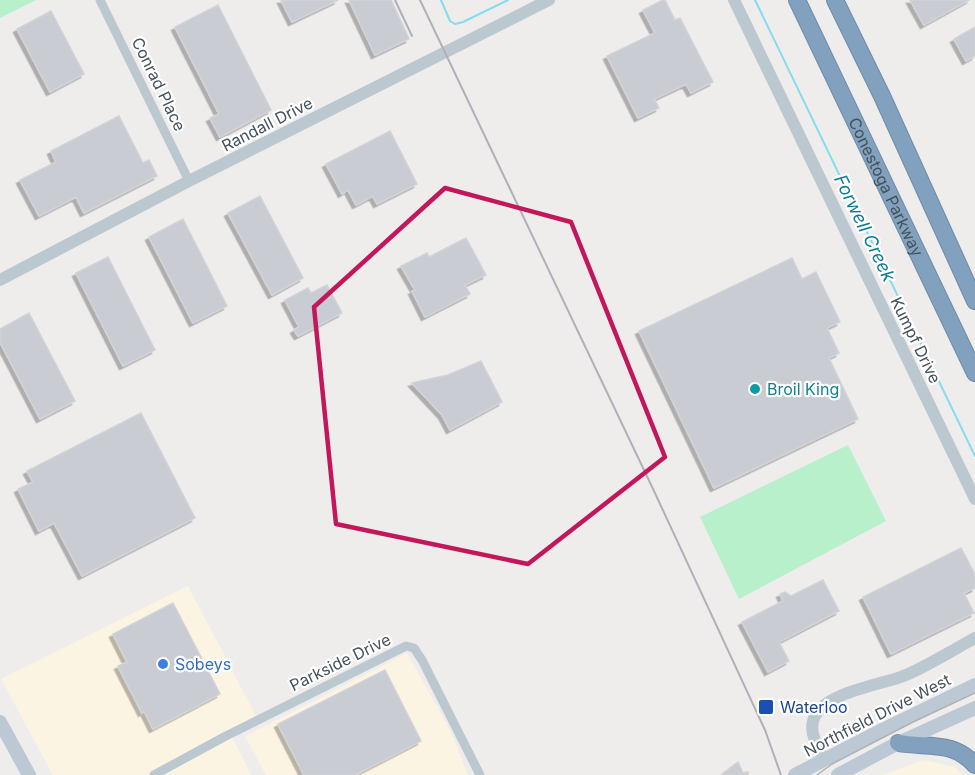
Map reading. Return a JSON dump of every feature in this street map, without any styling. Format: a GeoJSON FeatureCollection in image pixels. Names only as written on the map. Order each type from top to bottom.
{"type":"FeatureCollection","features":[{"type":"Feature","properties":{"kind":"highway","name":"Conestoga Parkway"},"geometry":{"type":"LineString","coordinates":[[797,0],[975,373]]}},
{"type":"Feature","properties":{"kind":"highway","name":"Conestoga Parkway"},"geometry":{"type":"LineString","coordinates":[[835,0],[882,96],[974,298]]}},
{"type":"Feature","properties":{"kind":"highway"},"geometry":{"type":"LineString","coordinates":[[898,744],[946,747],[960,753],[975,765]]}},
{"type":"Feature","properties":{"kind":"main road","name":"Northfield Drive West"},"geometry":{"type":"LineString","coordinates":[[795,775],[975,685]]}},
{"type":"Feature","properties":{"kind":"main road"},"geometry":{"type":"LineString","coordinates":[[838,775],[975,708]]}},
{"type":"Feature","properties":{"kind":"main road"},"geometry":{"type":"LineString","coordinates":[[0,722],[29,775]]}},
{"type":"Feature","properties":{"kind":"street","name":"Conrad Place"},"geometry":{"type":"LineString","coordinates":[[100,0],[189,181]]}},
{"type":"Feature","properties":{"kind":"street","name":"Randall Drive"},"geometry":{"type":"LineString","coordinates":[[0,280],[189,181],[549,0]]}},
{"type":"Feature","properties":{"kind":"street","name":"Kumpf Drive"},"geometry":{"type":"LineString","coordinates":[[734,0],[975,499]]}},
{"type":"Feature","properties":{"kind":"street"},"geometry":{"type":"LineString","coordinates":[[824,760],[813,736],[812,726],[814,716],[823,705],[855,691],[907,675],[975,638]]}},
{"type":"Feature","properties":{"kind":"street","name":"Parkside Drive"},"geometry":{"type":"LineString","coordinates":[[154,775],[224,737],[406,646],[414,648],[422,660],[480,775]]}},
{"type":"Feature","properties":{"kind":"highlighted area"},"geometry":{"type":"Polygon","coordinates":[[[445,188],[571,222],[665,457],[528,564],[336,524],[314,307],[445,188]]]}},
{"type":"Feature","properties":{"kind":"shaded area"},"geometry":{"type":"Polygon","coordinates":[[[188,586],[256,716],[229,730],[251,775],[53,775],[1,679],[188,586]]]}},
{"type":"Feature","properties":{"kind":"shaded area"},"geometry":{"type":"Polygon","coordinates":[[[407,653],[451,732],[468,775],[266,775],[245,736],[407,653]]]}},
{"type":"Feature","properties":{"kind":"shaded area"},"geometry":{"type":"Polygon","coordinates":[[[923,760],[955,767],[962,775],[883,775],[923,760]]]}},
{"type":"Feature","properties":{"kind":"green space"},"geometry":{"type":"Polygon","coordinates":[[[0,0],[36,0],[0,18],[0,0]]]}},
{"type":"Feature","properties":{"kind":"green space"},"geometry":{"type":"Polygon","coordinates":[[[848,445],[886,521],[739,599],[700,517],[848,445]]]}},
{"type":"Feature","properties":{"kind":"building"},"geometry":{"type":"Polygon","coordinates":[[[281,0],[338,0],[292,22],[281,0]]]}},
{"type":"Feature","properties":{"kind":"building"},"geometry":{"type":"Polygon","coordinates":[[[349,0],[391,0],[409,39],[375,55],[349,0]]]}},
{"type":"Feature","properties":{"kind":"building"},"geometry":{"type":"Polygon","coordinates":[[[663,0],[675,20],[680,18],[713,82],[691,93],[686,84],[654,99],[659,108],[638,118],[607,56],[655,33],[643,10],[663,0]]]}},
{"type":"Feature","properties":{"kind":"building"},"geometry":{"type":"Polygon","coordinates":[[[910,0],[969,0],[924,25],[910,0]]]}},
{"type":"Feature","properties":{"kind":"building"},"geometry":{"type":"Polygon","coordinates":[[[218,5],[271,110],[220,137],[210,118],[219,114],[175,27],[218,5]]]}},
{"type":"Feature","properties":{"kind":"building"},"geometry":{"type":"Polygon","coordinates":[[[51,11],[84,74],[50,92],[17,29],[51,11]]]}},
{"type":"Feature","properties":{"kind":"building"},"geometry":{"type":"Polygon","coordinates":[[[975,27],[975,56],[966,61],[954,39],[975,27]]]}},
{"type":"Feature","properties":{"kind":"building"},"geometry":{"type":"Polygon","coordinates":[[[119,116],[143,163],[149,160],[157,176],[84,213],[76,197],[39,216],[20,180],[56,162],[51,151],[119,116]]]}},
{"type":"Feature","properties":{"kind":"building"},"geometry":{"type":"Polygon","coordinates":[[[390,131],[417,184],[377,204],[373,196],[356,205],[348,190],[342,194],[326,164],[390,131]]]}},
{"type":"Feature","properties":{"kind":"building"},"geometry":{"type":"Polygon","coordinates":[[[260,196],[303,278],[272,295],[228,213],[260,196]]]}},
{"type":"Feature","properties":{"kind":"building"},"geometry":{"type":"Polygon","coordinates":[[[183,219],[227,306],[193,323],[149,237],[183,219]]]}},
{"type":"Feature","properties":{"kind":"building"},"geometry":{"type":"Polygon","coordinates":[[[466,238],[486,275],[465,285],[470,294],[425,317],[412,291],[415,290],[401,266],[427,253],[429,257],[466,238]]]}},
{"type":"Feature","properties":{"kind":"building"},"geometry":{"type":"Polygon","coordinates":[[[108,257],[155,350],[123,366],[76,273],[108,257]]]}},
{"type":"Feature","properties":{"kind":"building","name":"Broil King"},"geometry":{"type":"Polygon","coordinates":[[[792,258],[802,279],[816,272],[840,322],[827,328],[839,353],[829,358],[858,419],[714,488],[639,331],[792,258]]]}},
{"type":"Feature","properties":{"kind":"building"},"geometry":{"type":"Polygon","coordinates":[[[327,285],[342,313],[298,336],[294,330],[299,327],[285,300],[308,288],[311,293],[327,285]]]}},
{"type":"Feature","properties":{"kind":"building"},"geometry":{"type":"Polygon","coordinates":[[[29,313],[75,401],[40,419],[0,342],[0,329],[29,313]]]}},
{"type":"Feature","properties":{"kind":"building"},"geometry":{"type":"Polygon","coordinates":[[[481,361],[502,402],[450,430],[442,415],[412,383],[448,375],[481,361]]]}},
{"type":"Feature","properties":{"kind":"building"},"geometry":{"type":"Polygon","coordinates":[[[141,413],[195,518],[82,576],[54,523],[39,531],[18,489],[33,482],[27,471],[141,413]]]}},
{"type":"Feature","properties":{"kind":"building"},"geometry":{"type":"Polygon","coordinates":[[[961,548],[975,574],[975,588],[964,593],[974,613],[891,654],[863,597],[961,548]]]}},
{"type":"Feature","properties":{"kind":"building"},"geometry":{"type":"Polygon","coordinates":[[[823,580],[839,611],[779,642],[789,661],[768,672],[742,622],[783,601],[780,594],[785,592],[791,596],[823,580]]]}},
{"type":"Feature","properties":{"kind":"building","name":"Sobeys"},"geometry":{"type":"Polygon","coordinates":[[[173,603],[220,694],[153,729],[144,711],[142,713],[118,666],[127,662],[113,634],[173,603]]]}},
{"type":"Feature","properties":{"kind":"building"},"geometry":{"type":"Polygon","coordinates":[[[385,670],[421,741],[355,775],[304,775],[278,724],[385,670]]]}},
{"type":"Feature","properties":{"kind":"building"},"geometry":{"type":"Polygon","coordinates":[[[738,762],[743,773],[748,772],[748,775],[721,775],[738,762]]]}},
{"type":"Feature","properties":{"kind":"waterway","name":"Forwell Creek"},"geometry":{"type":"LineString","coordinates":[[441,0],[450,21],[455,24],[508,0]]}},
{"type":"Feature","properties":{"kind":"waterway","name":"Forwell Creek"},"geometry":{"type":"LineString","coordinates":[[755,0],[975,456]]}},
{"type":"Feature","properties":{"kind":"tram line"},"geometry":{"type":"LineString","coordinates":[[817,775],[832,764],[975,693]]}},
{"type":"Feature","properties":{"kind":"railway"},"geometry":{"type":"LineString","coordinates":[[395,0],[412,36]]}},
{"type":"Feature","properties":{"kind":"railway"},"geometry":{"type":"LineString","coordinates":[[420,0],[654,491],[765,730],[781,775]]}},
{"type":"Feature","properties":{"kind":"place","name":"Broil King"},"geometry":{"type":"Point","coordinates":[755,389]}},
{"type":"Feature","properties":{"kind":"place","name":"Sobeys"},"geometry":{"type":"Point","coordinates":[163,664]}},
{"type":"Feature","properties":{"kind":"place","name":"Waterloo"},"geometry":{"type":"Point","coordinates":[766,707]}}]}
